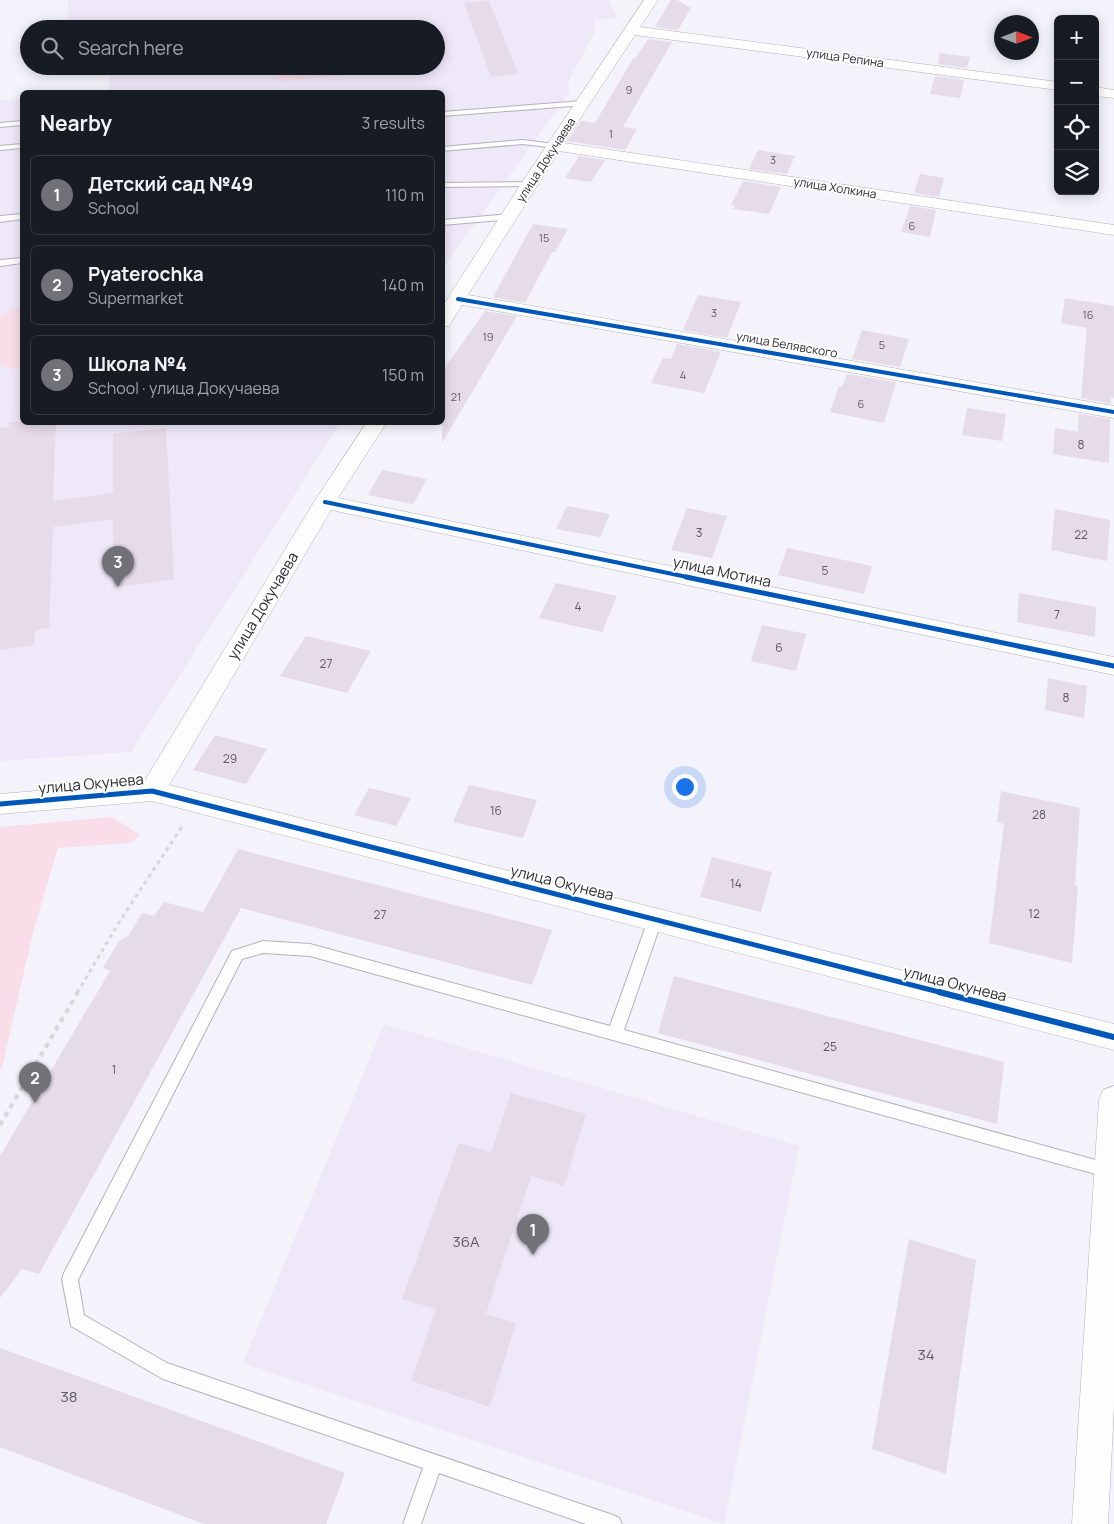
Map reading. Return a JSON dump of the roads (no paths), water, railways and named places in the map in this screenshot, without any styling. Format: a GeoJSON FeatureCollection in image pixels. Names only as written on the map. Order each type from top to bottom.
{"type":"FeatureCollection","features":[{"type":"Feature","properties":{"kind":"street","name":"улица Докучаева"},"geometry":{"type":"LineString","coordinates":[[445,318],[529,184],[651,0]]}},
{"type":"Feature","properties":{"kind":"street","name":"улица Репина"},"geometry":{"type":"LineString","coordinates":[[632,30],[1054,85]]}},
{"type":"Feature","properties":{"kind":"street"},"geometry":{"type":"LineString","coordinates":[[1099,92],[1114,94]]}},
{"type":"Feature","properties":{"kind":"street","name":"улица Холкина"},"geometry":{"type":"LineString","coordinates":[[555,146],[1114,230]]}},
{"type":"Feature","properties":{"kind":"street","name":"улица Белявского"},"geometry":{"type":"LineString","coordinates":[[458,299],[1114,412]]}},
{"type":"Feature","properties":{"kind":"street","name":"улица Докучаева"},"geometry":{"type":"LineString","coordinates":[[152,792],[325,502],[374,425]]}},
{"type":"Feature","properties":{"kind":"street","name":"улица Мотина"},"geometry":{"type":"LineString","coordinates":[[325,502],[1114,666]]}},
{"type":"Feature","properties":{"kind":"street","name":"улица Окунева"},"geometry":{"type":"LineString","coordinates":[[0,804],[152,792],[1114,1037]]}},
{"type":"Feature","properties":{"kind":"street"},"geometry":{"type":"LineString","coordinates":[[1090,1524],[1114,1100]]}},
{"type":"Feature","properties":{"kind":"lane"},"geometry":{"type":"LineString","coordinates":[[445,114],[582,103]]}},
{"type":"Feature","properties":{"kind":"lane"},"geometry":{"type":"LineString","coordinates":[[0,125],[20,123]]}},
{"type":"Feature","properties":{"kind":"lane"},"geometry":{"type":"LineString","coordinates":[[445,149],[523,142],[555,146]]}},
{"type":"Feature","properties":{"kind":"lane"},"geometry":{"type":"LineString","coordinates":[[0,148],[20,146]]}},
{"type":"Feature","properties":{"kind":"lane"},"geometry":{"type":"LineString","coordinates":[[445,185],[529,184]]}},
{"type":"Feature","properties":{"kind":"lane"},"geometry":{"type":"LineString","coordinates":[[0,219],[20,217]]}},
{"type":"Feature","properties":{"kind":"lane"},"geometry":{"type":"LineString","coordinates":[[445,223],[510,217]]}},
{"type":"Feature","properties":{"kind":"lane"},"geometry":{"type":"LineString","coordinates":[[0,263],[20,261]]}},
{"type":"Feature","properties":{"kind":"lane"},"geometry":{"type":"LineString","coordinates":[[615,1034],[655,920]]}},
{"type":"Feature","properties":{"kind":"lane"},"geometry":{"type":"LineString","coordinates":[[613,1524],[163,1370],[77,1320],[70,1278],[237,956],[263,947],[310,950],[1110,1171]]}},
{"type":"Feature","properties":{"kind":"lane"},"geometry":{"type":"LineString","coordinates":[[412,1524],[434,1463]]}},
{"type":"Feature","properties":{"kind":"place","name":"Школа №4"},"geometry":{"type":"Point","coordinates":[118,587]}},
{"type":"Feature","properties":{"kind":"place","name":"Pyaterochka"},"geometry":{"type":"Point","coordinates":[35,1103]}},
{"type":"Feature","properties":{"kind":"place","name":"Детский сад №49"},"geometry":{"type":"Point","coordinates":[533,1255]}}]}
